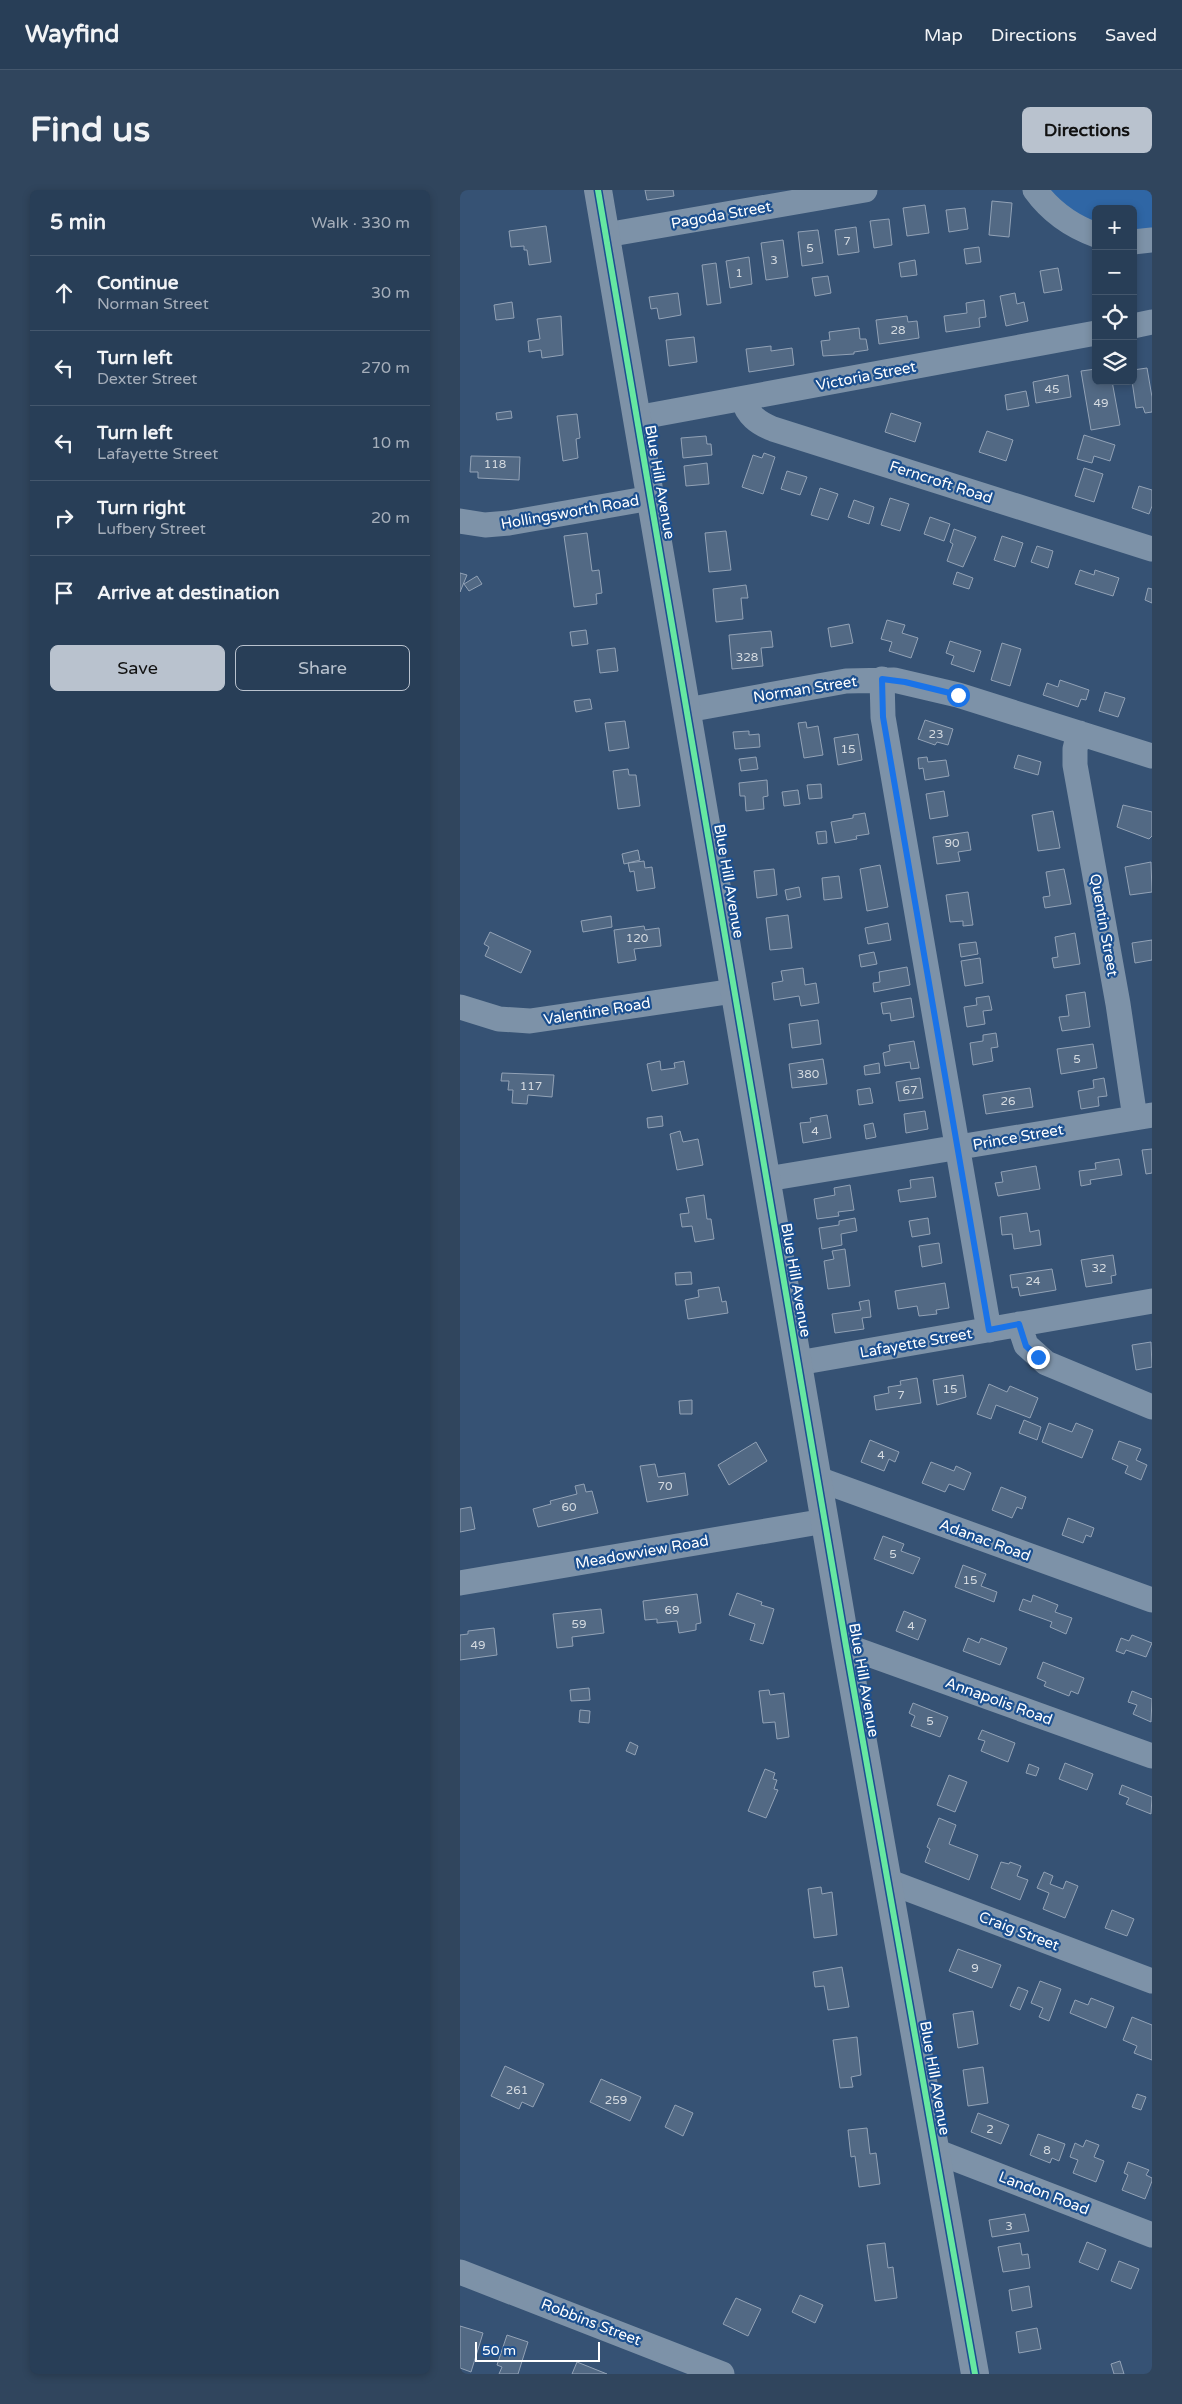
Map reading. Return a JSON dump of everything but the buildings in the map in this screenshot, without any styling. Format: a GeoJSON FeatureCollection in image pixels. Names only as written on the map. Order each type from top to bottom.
{"type":"FeatureCollection","features":[{"type":"Feature","properties":{"kind":"highway","name":"Blue Hill Avenue"},"geometry":{"type":"LineString","coordinates":[[598,190],[824,1521],[975,2374]]}},
{"type":"Feature","properties":{"kind":"street","name":"Pagoda Street"},"geometry":{"type":"LineString","coordinates":[[606,235],[865,190]]}},
{"type":"Feature","properties":{"kind":"street"},"geometry":{"type":"LineString","coordinates":[[1035,190],[1048,206],[1064,219],[1092,233]]}},
{"type":"Feature","properties":{"kind":"street"},"geometry":{"type":"LineString","coordinates":[[1137,325],[1152,322]]}},
{"type":"Feature","properties":{"kind":"street","name":"Victoria Street"},"geometry":{"type":"LineString","coordinates":[[636,418],[1092,334]]}},
{"type":"Feature","properties":{"kind":"street","name":"Ferncroft Road"},"geometry":{"type":"LineString","coordinates":[[743,399],[748,412],[753,417],[774,429],[1152,549]]}},
{"type":"Feature","properties":{"kind":"street","name":"Hollingsworth Road"},"geometry":{"type":"LineString","coordinates":[[460,521],[485,525],[510,523],[651,498]]}},
{"type":"Feature","properties":{"kind":"street"},"geometry":{"type":"LineString","coordinates":[[882,679],[883,717],[989,1330]]}},
{"type":"Feature","properties":{"kind":"street","name":"Norman Street"},"geometry":{"type":"LineString","coordinates":[[687,710],[846,681],[882,679],[905,682],[958,695],[1152,756]]}},
{"type":"Feature","properties":{"kind":"street","name":"Quentin Street"},"geometry":{"type":"LineString","coordinates":[[1079,733],[1075,749],[1075,765],[1116,994],[1144,1116]]}},
{"type":"Feature","properties":{"kind":"street","name":"Valentine Road"},"geometry":{"type":"LineString","coordinates":[[460,1007],[499,1019],[530,1021],[734,991]]}},
{"type":"Feature","properties":{"kind":"street","name":"Prince Street"},"geometry":{"type":"LineString","coordinates":[[767,1180],[1144,1116]]}},
{"type":"Feature","properties":{"kind":"street","name":"Lafayette Street"},"geometry":{"type":"LineString","coordinates":[[798,1363],[1152,1301]]}},
{"type":"Feature","properties":{"kind":"street"},"geometry":{"type":"LineString","coordinates":[[1019,1324],[1026,1346],[1042,1360],[1152,1408]]}},
{"type":"Feature","properties":{"kind":"street","name":"Adanac Road"},"geometry":{"type":"LineString","coordinates":[[818,1479],[1152,1600]]}},
{"type":"Feature","properties":{"kind":"street","name":"Meadowview Road"},"geometry":{"type":"LineString","coordinates":[[460,1583],[824,1521]]}},
{"type":"Feature","properties":{"kind":"street","name":"Annapolis Road"},"geometry":{"type":"LineString","coordinates":[[846,1646],[1152,1756]]}},
{"type":"Feature","properties":{"kind":"street","name":"Craig Street"},"geometry":{"type":"LineString","coordinates":[[887,1881],[1152,1981]]}},
{"type":"Feature","properties":{"kind":"street","name":"Landon Road"},"geometry":{"type":"LineString","coordinates":[[935,2151],[1152,2234]]}},
{"type":"Feature","properties":{"kind":"street","name":"Robbins Street"},"geometry":{"type":"LineString","coordinates":[[460,2272],[722,2374]]}},
{"type":"Feature","properties":{"kind":"shaded area"},"geometry":{"type":"Polygon","coordinates":[[[1048,190],[1152,190],[1152,229],[1137,231],[1137,205],[1092,205],[1092,222],[1079,217],[1048,190]]]}},
{"type":"Feature","properties":{"kind":"cycle path"},"geometry":{"type":"LineString","coordinates":[[598,190],[846,1646],[975,2374]]}},
{"type":"Feature","properties":{"kind":"route"},"geometry":{"type":"LineString","coordinates":[[958,695],[905,682],[882,679],[883,717],[989,1330],[1019,1324],[1026,1346],[1038,1357]]}}]}
